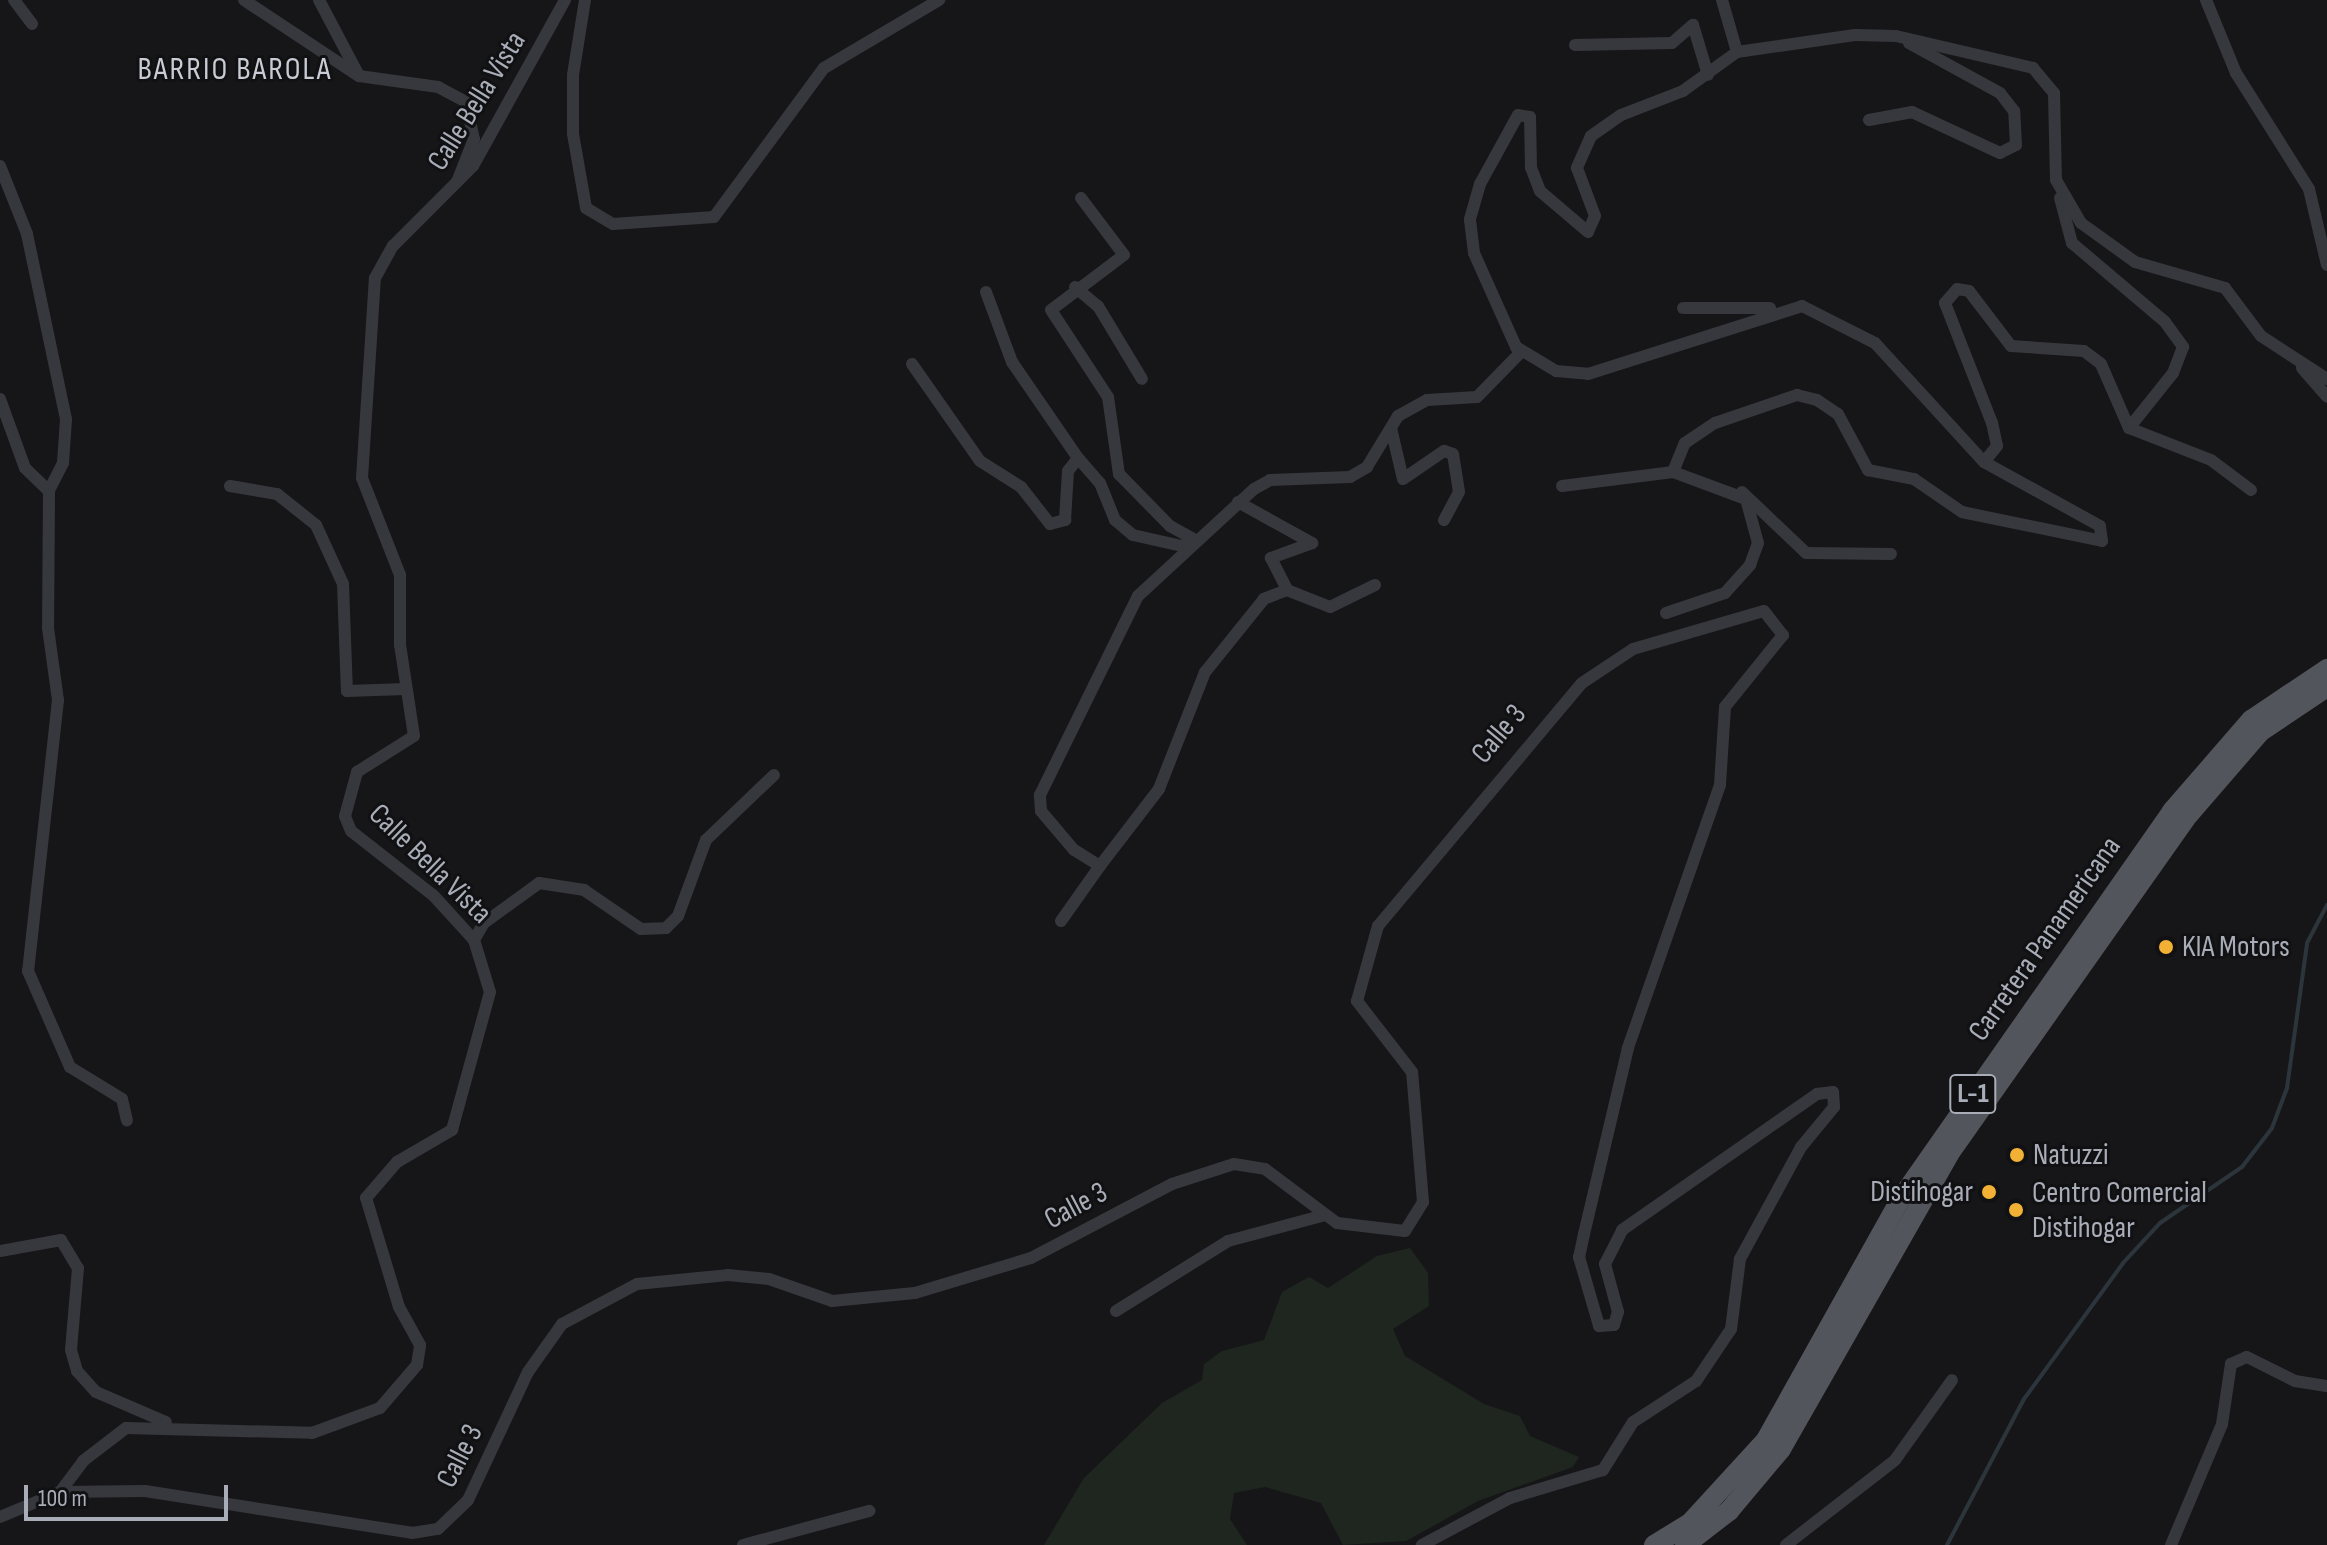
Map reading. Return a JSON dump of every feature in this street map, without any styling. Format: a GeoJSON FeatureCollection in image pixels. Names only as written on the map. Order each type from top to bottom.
{"type":"FeatureCollection","features":[{"type":"Feature","properties":{"kind":"main road","name":"Carretera Panamericana"},"geometry":{"type":"LineString","coordinates":[[1654,1545],[1690,1523],[1766,1440],[1911,1184],[2181,800],[2251,720],[2327,669]]}},
{"type":"Feature","properties":{"kind":"main road","name":"Carretera Panamericana"},"geometry":{"type":"LineString","coordinates":[[1685,1545],[1729,1511],[1781,1449],[1949,1154],[2185,819],[2228,765],[2322,690]]}},
{"type":"Feature","properties":{"kind":"street"},"geometry":{"type":"LineString","coordinates":[[14,0],[32,24]]}},
{"type":"Feature","properties":{"kind":"street"},"geometry":{"type":"LineString","coordinates":[[244,0],[359,76],[438,87],[466,102],[474,139],[455,188]]}},
{"type":"Feature","properties":{"kind":"street"},"geometry":{"type":"LineString","coordinates":[[319,0],[359,76]]}},
{"type":"Feature","properties":{"kind":"street","name":"Calle Bella Vista"},"geometry":{"type":"LineString","coordinates":[[64,1487],[104,1441],[126,1428],[312,1433],[350,1424],[380,1408],[417,1365],[420,1345],[399,1307],[366,1198],[397,1162],[438,1144],[458,1120],[490,992],[474,940],[434,896],[351,831],[345,816],[357,772],[411,744],[405,689],[400,575],[362,478],[375,278],[393,246],[455,188],[525,83],[565,0]]}},
{"type":"Feature","properties":{"kind":"street"},"geometry":{"type":"LineString","coordinates":[[585,0],[573,75],[573,134],[586,208],[613,224],[714,217],[824,68],[939,0]]}},
{"type":"Feature","properties":{"kind":"street"},"geometry":{"type":"LineString","coordinates":[[1722,0],[1737,52]]}},
{"type":"Feature","properties":{"kind":"street"},"geometry":{"type":"LineString","coordinates":[[2210,3],[2236,73],[2309,189],[2327,265]]}},
{"type":"Feature","properties":{"kind":"street"},"geometry":{"type":"LineString","coordinates":[[1575,45],[1672,43],[1693,25],[1708,75]]}},
{"type":"Feature","properties":{"kind":"street"},"geometry":{"type":"LineString","coordinates":[[1777,308],[1588,374],[1556,371],[1522,351],[1482,274],[1470,220],[1480,184],[1518,115],[1530,117],[1531,168],[1540,191],[1588,232],[1595,216],[1577,168],[1591,136],[1708,75],[1737,52],[1855,35],[1896,36],[1980,51],[2048,80],[2059,119],[2060,194],[2072,243],[2165,322],[2183,347],[2173,373],[2129,428]]}},
{"type":"Feature","properties":{"kind":"street"},"geometry":{"type":"LineString","coordinates":[[1869,120],[1912,112],[2000,153],[2016,145],[2014,111],[2000,93],[1896,36]]}},
{"type":"Feature","properties":{"kind":"street"},"geometry":{"type":"LineString","coordinates":[[0,166],[27,234],[62,393],[66,441],[49,491],[48,628],[58,700],[28,971],[70,1067],[122,1099],[127,1120]]}},
{"type":"Feature","properties":{"kind":"street"},"geometry":{"type":"LineString","coordinates":[[2060,194],[2081,223],[2135,262],[2225,288],[2248,324],[2294,360],[2327,379]]}},
{"type":"Feature","properties":{"kind":"street"},"geometry":{"type":"LineString","coordinates":[[1081,198],[1124,255],[1075,287],[1051,310],[1108,397],[1119,474],[1195,540]]}},
{"type":"Feature","properties":{"kind":"street"},"geometry":{"type":"LineString","coordinates":[[1075,287],[1098,306],[1142,379]]}},
{"type":"Feature","properties":{"kind":"street"},"geometry":{"type":"LineString","coordinates":[[1984,462],[1997,446],[1972,362],[1947,313],[1957,289],[1978,298],[2011,346],[2084,351],[2096,358],[2129,428],[2211,460],[2251,490]]}},
{"type":"Feature","properties":{"kind":"street"},"geometry":{"type":"LineString","coordinates":[[986,292],[1012,362],[1078,458],[1100,483],[1115,520],[1133,535],[1182,546],[1195,540]]}},
{"type":"Feature","properties":{"kind":"street"},"geometry":{"type":"LineString","coordinates":[[1673,472],[1685,443],[1715,423],[1797,395],[1838,414],[1868,470],[1914,479],[1962,512],[2102,541],[2100,526],[1984,462],[1875,343],[1819,312],[1777,308],[1683,308]]}},
{"type":"Feature","properties":{"kind":"street"},"geometry":{"type":"LineString","coordinates":[[1100,866],[1060,837],[1041,811],[1040,795],[1128,611],[1195,540],[1238,502],[1270,480],[1350,477],[1367,467],[1391,428],[1427,400],[1477,397],[1522,351]]}},
{"type":"Feature","properties":{"kind":"street"},"geometry":{"type":"LineString","coordinates":[[2294,360],[2327,397]]}},
{"type":"Feature","properties":{"kind":"street"},"geometry":{"type":"LineString","coordinates":[[912,364],[980,461],[1021,487],[1050,524],[1065,520],[1068,471],[1078,458]]}},
{"type":"Feature","properties":{"kind":"street"},"geometry":{"type":"LineString","coordinates":[[0,399],[25,468],[49,491]]}},
{"type":"Feature","properties":{"kind":"street"},"geometry":{"type":"LineString","coordinates":[[1391,428],[1403,479],[1444,451],[1453,454],[1459,492],[1444,520]]}},
{"type":"Feature","properties":{"kind":"street"},"geometry":{"type":"LineString","coordinates":[[1562,486],[1673,472],[1736,490],[1761,503],[1806,553],[1891,554]]}},
{"type":"Feature","properties":{"kind":"street"},"geometry":{"type":"LineString","coordinates":[[230,486],[277,494],[316,525],[343,584],[347,691],[405,689]]}},
{"type":"Feature","properties":{"kind":"street"},"geometry":{"type":"LineString","coordinates":[[1666,613],[1725,593],[1750,565],[1758,523],[1736,490]]}},
{"type":"Feature","properties":{"kind":"street"},"geometry":{"type":"LineString","coordinates":[[1238,502],[1312,543],[1271,558],[1287,590],[1330,607],[1375,585]]}},
{"type":"Feature","properties":{"kind":"street"},"geometry":{"type":"LineString","coordinates":[[1061,921],[1159,789],[1205,672],[1264,599],[1287,590]]}},
{"type":"Feature","properties":{"kind":"street","name":"Calle 3"},"geometry":{"type":"LineString","coordinates":[[64,1487],[145,1491],[397,1532],[438,1529],[468,1500],[545,1345],[583,1307],[637,1284],[728,1275],[769,1279],[832,1301],[915,1293],[1031,1258],[1172,1184],[1234,1164],[1265,1169],[1325,1215],[1390,1233],[1405,1231],[1420,1213],[1422,1142],[1412,1072],[1357,1001],[1378,926],[1406,886],[1582,683],[1633,649],[1684,629],[1738,614],[1772,615],[1783,635],[1725,707],[1720,785],[1628,1048],[1579,1257],[1599,1326],[1614,1325],[1618,1312],[1605,1264],[1622,1230],[1817,1094],[1833,1092],[1834,1107],[1801,1147],[1740,1259],[1731,1329],[1696,1381],[1633,1422],[1603,1470],[1510,1498],[1422,1545]]}},
{"type":"Feature","properties":{"kind":"street"},"geometry":{"type":"LineString","coordinates":[[474,940],[484,923],[539,883],[584,890],[641,929],[666,928],[678,916],[706,840],[774,775]]}},
{"type":"Feature","properties":{"kind":"street"},"geometry":{"type":"LineString","coordinates":[[1116,1311],[1228,1241],[1325,1215]]}},
{"type":"Feature","properties":{"kind":"street"},"geometry":{"type":"LineString","coordinates":[[0,1251],[61,1240],[78,1268],[71,1350],[77,1371],[96,1392],[182,1428]]}},
{"type":"Feature","properties":{"kind":"street"},"geometry":{"type":"LineString","coordinates":[[2171,1545],[2222,1424],[2231,1364],[2247,1357],[2307,1385],[2327,1386]]}},
{"type":"Feature","properties":{"kind":"street"},"geometry":{"type":"LineString","coordinates":[[1786,1545],[1895,1460],[1952,1380]]}},
{"type":"Feature","properties":{"kind":"street"},"geometry":{"type":"LineString","coordinates":[[0,1517],[64,1487]]}},
{"type":"Feature","properties":{"kind":"street"},"geometry":{"type":"LineString","coordinates":[[743,1545],[869,1511]]}},
{"type":"Feature","properties":{"kind":"shaded area"},"geometry":{"type":"Polygon","coordinates":[[[1410,1248],[1428,1273],[1429,1306],[1393,1329],[1405,1356],[1484,1404],[1520,1416],[1530,1436],[1579,1457],[1573,1467],[1478,1501],[1406,1541],[1343,1545],[1321,1503],[1265,1487],[1234,1493],[1230,1519],[1247,1545],[1044,1545],[1084,1478],[1162,1403],[1202,1380],[1204,1364],[1222,1351],[1264,1340],[1282,1292],[1309,1277],[1328,1288],[1377,1256],[1410,1248]]]}},
{"type":"Feature","properties":{"kind":"waterway"},"geometry":{"type":"LineString","coordinates":[[1947,1545],[2024,1399],[2123,1263],[2160,1223],[2242,1167],[2272,1128],[2287,1088],[2307,943],[2327,905]]}},
{"type":"Feature","properties":{"kind":"place","name":"KIA Motors"},"geometry":{"type":"Point","coordinates":[2166,947]}},
{"type":"Feature","properties":{"kind":"place","name":"Natuzzi"},"geometry":{"type":"Point","coordinates":[2017,1155]}},
{"type":"Feature","properties":{"kind":"place","name":"Distihogar"},"geometry":{"type":"Point","coordinates":[1989,1192]}},
{"type":"Feature","properties":{"kind":"place","name":"Centro Comercial Distihogar"},"geometry":{"type":"Point","coordinates":[2016,1210]}},
{"type":"Feature","properties":{"kind":"district","name":"BARRIO BAROLA"},"geometry":{"type":"Point","coordinates":[235,70]}}]}
